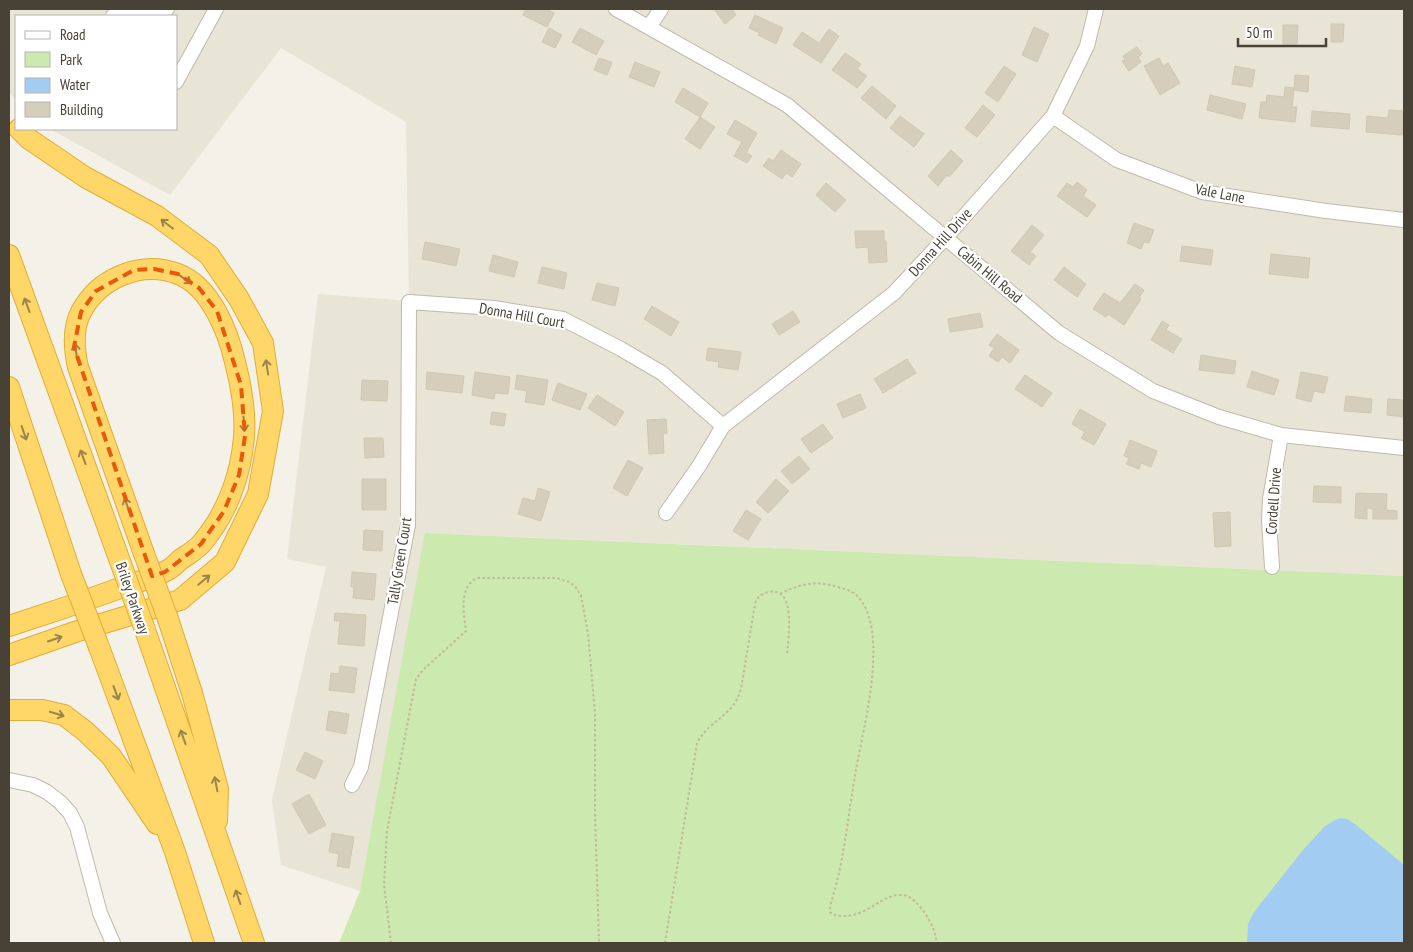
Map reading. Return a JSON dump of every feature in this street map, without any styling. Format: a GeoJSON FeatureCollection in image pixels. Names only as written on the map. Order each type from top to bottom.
{"type":"FeatureCollection","features":[{"type":"Feature","properties":{"kind":"highway"},"geometry":{"type":"LineString","coordinates":[[9,655],[78,631],[180,600],[225,562],[258,494],[274,411],[263,343],[240,299],[209,255],[157,216],[85,177],[29,139],[20,130]]}},
{"type":"Feature","properties":{"kind":"highway","name":"Briley Parkway"},"geometry":{"type":"LineString","coordinates":[[9,255],[145,630],[254,943]]}},
{"type":"Feature","properties":{"kind":"highway"},"geometry":{"type":"LineString","coordinates":[[9,626],[66,608],[166,572],[201,544],[224,511],[239,474],[245,436],[241,384],[233,352],[217,311],[199,288],[178,274],[154,269],[134,270],[112,279],[96,291],[81,312],[76,328],[74,347],[78,367],[143,551],[168,620],[192,693],[218,789],[216,832]]}},
{"type":"Feature","properties":{"kind":"highway"},"geometry":{"type":"LineString","coordinates":[[9,387],[71,574],[175,852],[204,943]]}},
{"type":"Feature","properties":{"kind":"highway"},"geometry":{"type":"LineString","coordinates":[[9,710],[42,710],[64,715],[85,731],[111,756],[175,852]]}},
{"type":"Feature","properties":{"kind":"street"},"geometry":{"type":"LineString","coordinates":[[121,15],[167,9]]}},
{"type":"Feature","properties":{"kind":"street"},"geometry":{"type":"LineString","coordinates":[[178,78],[216,9]]}},
{"type":"Feature","properties":{"kind":"street","name":"Cabin Hill Road"},"geometry":{"type":"LineString","coordinates":[[616,9],[787,105],[1059,333],[1153,391],[1219,417],[1281,435],[1404,448]]}},
{"type":"Feature","properties":{"kind":"street"},"geometry":{"type":"LineString","coordinates":[[649,27],[661,9]]}},
{"type":"Feature","properties":{"kind":"street","name":"Donna Hill Drive"},"geometry":{"type":"LineString","coordinates":[[666,513],[699,466],[723,426],[894,293],[1053,116],[1087,46],[1096,9]]}},
{"type":"Feature","properties":{"kind":"street","name":"Vale Lane"},"geometry":{"type":"LineString","coordinates":[[1053,116],[1117,160],[1202,192],[1326,211],[1404,220]]}},
{"type":"Feature","properties":{"kind":"street","name":"Donna Hill Court"},"geometry":{"type":"LineString","coordinates":[[409,332],[409,302],[494,308],[563,319],[622,349],[662,373],[723,426]]}},
{"type":"Feature","properties":{"kind":"street","name":"Tally Green Court"},"geometry":{"type":"LineString","coordinates":[[352,785],[362,767],[408,525],[409,332]]}},
{"type":"Feature","properties":{"kind":"street","name":"Cordell Drive"},"geometry":{"type":"LineString","coordinates":[[1272,567],[1269,521],[1270,499],[1281,435]]}},
{"type":"Feature","properties":{"kind":"street"},"geometry":{"type":"LineString","coordinates":[[9,780],[33,785],[47,792],[60,802],[70,814],[77,827],[100,913],[113,943]]}},
{"type":"Feature","properties":{"kind":"path"},"geometry":{"type":"LineString","coordinates":[[391,943],[384,884],[387,831],[416,679],[423,670],[466,631],[463,609],[466,589],[472,581],[477,578],[550,577],[569,582],[578,590],[584,606],[588,633],[595,713],[598,943]]}},
{"type":"Feature","properties":{"kind":"path"},"geometry":{"type":"LineString","coordinates":[[780,594],[796,586],[808,583],[826,584],[845,589],[852,592],[862,602],[867,611],[871,627],[874,656],[868,705],[848,814],[844,850],[830,912],[838,916],[856,915],[892,895],[906,896],[914,901],[927,916],[936,937],[936,943]]}},
{"type":"Feature","properties":{"kind":"path"},"geometry":{"type":"LineString","coordinates":[[665,943],[697,743],[703,733],[737,702],[757,599],[768,592],[772,591],[780,594],[789,610],[787,655]]}},
{"type":"Feature","properties":{"kind":"highlighted area"},"geometry":{"type":"Polygon","coordinates":[[[154,269],[178,274],[199,288],[217,311],[241,385],[245,436],[239,475],[224,511],[201,544],[165,572],[152,576],[74,347],[81,312],[96,291],[134,270],[154,269]]]}},
{"type":"Feature","properties":{"kind":"shaded area"},"geometry":{"type":"Polygon","coordinates":[[[9,9],[1404,9],[1404,576],[426,533],[360,891],[281,865],[272,800],[326,567],[287,559],[318,294],[409,301],[406,122],[281,48],[170,195],[52,130],[178,130],[178,15],[15,15],[15,99],[9,92],[9,9]]]}},
{"type":"Feature","properties":{"kind":"green space"},"geometry":{"type":"Polygon","coordinates":[[[425,533],[1404,576],[1404,943],[339,943],[360,891],[425,533]]]}},
{"type":"Feature","properties":{"kind":"water"},"geometry":{"type":"Polygon","coordinates":[[[1341,818],[1355,824],[1404,865],[1404,943],[1247,943],[1248,924],[1254,912],[1303,850],[1325,826],[1341,818]]]}},
{"type":"Feature","properties":{"kind":"building"},"geometry":{"type":"Polygon","coordinates":[[[526,9],[546,9],[554,13],[547,27],[523,15],[526,9]]]}},
{"type":"Feature","properties":{"kind":"building"},"geometry":{"type":"Polygon","coordinates":[[[714,9],[732,9],[736,15],[725,24],[714,9]]]}},
{"type":"Feature","properties":{"kind":"building"},"geometry":{"type":"Polygon","coordinates":[[[755,15],[783,28],[776,44],[749,28],[755,15]]]}},
{"type":"Feature","properties":{"kind":"building"},"geometry":{"type":"Polygon","coordinates":[[[1331,24],[1344,24],[1343,42],[1331,42],[1331,24]]]}},
{"type":"Feature","properties":{"kind":"building"},"geometry":{"type":"Polygon","coordinates":[[[1283,25],[1298,25],[1297,44],[1283,44],[1283,25]]]}},
{"type":"Feature","properties":{"kind":"building"},"geometry":{"type":"Polygon","coordinates":[[[1034,27],[1049,34],[1037,62],[1022,55],[1034,27]]]}},
{"type":"Feature","properties":{"kind":"building"},"geometry":{"type":"Polygon","coordinates":[[[549,28],[562,35],[555,48],[542,42],[549,28]]]}},
{"type":"Feature","properties":{"kind":"building"},"geometry":{"type":"Polygon","coordinates":[[[580,28],[604,41],[596,55],[572,42],[580,28]]]}},
{"type":"Feature","properties":{"kind":"building"},"geometry":{"type":"Polygon","coordinates":[[[829,29],[839,36],[821,63],[793,45],[802,32],[819,43],[829,29]]]}},
{"type":"Feature","properties":{"kind":"building"},"geometry":{"type":"Polygon","coordinates":[[[1137,47],[1142,54],[1138,57],[1141,62],[1129,71],[1122,61],[1125,60],[1123,56],[1137,47]]]}},
{"type":"Feature","properties":{"kind":"building"},"geometry":{"type":"Polygon","coordinates":[[[845,53],[861,64],[857,69],[867,76],[857,88],[832,70],[845,53]]]}},
{"type":"Feature","properties":{"kind":"building"},"geometry":{"type":"Polygon","coordinates":[[[599,58],[612,62],[607,75],[594,70],[599,58]]]}},
{"type":"Feature","properties":{"kind":"building"},"geometry":{"type":"Polygon","coordinates":[[[1159,58],[1163,66],[1168,63],[1180,83],[1160,95],[1144,66],[1159,58]]]}},
{"type":"Feature","properties":{"kind":"building"},"geometry":{"type":"Polygon","coordinates":[[[635,62],[660,72],[654,87],[629,77],[635,62]]]}},
{"type":"Feature","properties":{"kind":"building"},"geometry":{"type":"Polygon","coordinates":[[[1004,66],[1016,74],[998,102],[985,93],[1004,66]]]}},
{"type":"Feature","properties":{"kind":"building"},"geometry":{"type":"Polygon","coordinates":[[[1235,66],[1255,70],[1252,87],[1232,84],[1235,66]]]}},
{"type":"Feature","properties":{"kind":"building"},"geometry":{"type":"Polygon","coordinates":[[[1295,75],[1309,76],[1308,92],[1294,90],[1295,75]]]}},
{"type":"Feature","properties":{"kind":"building"},"geometry":{"type":"Polygon","coordinates":[[[872,86],[896,106],[886,119],[861,98],[872,86]]]}},
{"type":"Feature","properties":{"kind":"building"},"geometry":{"type":"Polygon","coordinates":[[[1285,87],[1294,88],[1292,107],[1297,107],[1295,122],[1259,118],[1261,102],[1266,102],[1267,95],[1284,97],[1285,87]]]}},
{"type":"Feature","properties":{"kind":"building"},"geometry":{"type":"Polygon","coordinates":[[[683,88],[708,103],[700,117],[675,102],[683,88]]]}},
{"type":"Feature","properties":{"kind":"building"},"geometry":{"type":"Polygon","coordinates":[[[1210,95],[1246,104],[1242,119],[1207,110],[1210,95]]]}},
{"type":"Feature","properties":{"kind":"building"},"geometry":{"type":"Polygon","coordinates":[[[983,105],[995,115],[977,137],[965,128],[983,105]]]}},
{"type":"Feature","properties":{"kind":"building"},"geometry":{"type":"Polygon","coordinates":[[[1389,110],[1404,111],[1402,135],[1366,132],[1367,116],[1388,118],[1389,110]]]}},
{"type":"Feature","properties":{"kind":"building"},"geometry":{"type":"Polygon","coordinates":[[[1312,111],[1350,114],[1349,129],[1311,126],[1312,111]]]}},
{"type":"Feature","properties":{"kind":"building"},"geometry":{"type":"Polygon","coordinates":[[[900,116],[924,134],[914,147],[890,128],[900,116]]]}},
{"type":"Feature","properties":{"kind":"building"},"geometry":{"type":"Polygon","coordinates":[[[700,117],[715,127],[700,149],[685,139],[700,117]]]}},
{"type":"Feature","properties":{"kind":"building"},"geometry":{"type":"Polygon","coordinates":[[[735,120],[757,133],[746,153],[752,156],[747,163],[734,156],[742,142],[727,134],[735,120]]]}},
{"type":"Feature","properties":{"kind":"building"},"geometry":{"type":"Polygon","coordinates":[[[781,150],[801,164],[792,177],[786,173],[782,179],[763,166],[769,158],[773,161],[781,150]]]}},
{"type":"Feature","properties":{"kind":"building"},"geometry":{"type":"Polygon","coordinates":[[[951,150],[963,161],[938,186],[928,176],[951,150]]]}},
{"type":"Feature","properties":{"kind":"building"},"geometry":{"type":"Polygon","coordinates":[[[1077,182],[1087,190],[1083,196],[1096,205],[1087,217],[1057,196],[1067,183],[1073,187],[1077,182]]]}},
{"type":"Feature","properties":{"kind":"building"},"geometry":{"type":"Polygon","coordinates":[[[826,183],[846,200],[835,212],[816,195],[826,183]]]}},
{"type":"Feature","properties":{"kind":"building"},"geometry":{"type":"Polygon","coordinates":[[[1134,223],[1154,230],[1149,243],[1144,242],[1141,249],[1127,243],[1134,223]]]}},
{"type":"Feature","properties":{"kind":"building"},"geometry":{"type":"Polygon","coordinates":[[[1032,225],[1044,235],[1030,252],[1036,256],[1029,265],[1011,251],[1032,225]]]}},
{"type":"Feature","properties":{"kind":"building"},"geometry":{"type":"Polygon","coordinates":[[[855,231],[884,231],[887,262],[869,263],[868,247],[856,248],[855,231]]]}},
{"type":"Feature","properties":{"kind":"building"},"geometry":{"type":"Polygon","coordinates":[[[425,242],[460,249],[456,266],[422,259],[425,242]]]}},
{"type":"Feature","properties":{"kind":"building"},"geometry":{"type":"Polygon","coordinates":[[[1182,246],[1213,250],[1211,265],[1180,261],[1182,246]]]}},
{"type":"Feature","properties":{"kind":"building"},"geometry":{"type":"Polygon","coordinates":[[[1271,254],[1310,258],[1308,278],[1269,274],[1271,254]]]}},
{"type":"Feature","properties":{"kind":"building"},"geometry":{"type":"Polygon","coordinates":[[[493,255],[518,262],[514,277],[489,271],[493,255]]]}},
{"type":"Feature","properties":{"kind":"building"},"geometry":{"type":"Polygon","coordinates":[[[542,267],[567,273],[564,289],[538,283],[542,267]]]}},
{"type":"Feature","properties":{"kind":"building"},"geometry":{"type":"Polygon","coordinates":[[[1064,267],[1086,284],[1077,297],[1054,280],[1064,267]]]}},
{"type":"Feature","properties":{"kind":"building"},"geometry":{"type":"Polygon","coordinates":[[[597,283],[619,288],[615,306],[592,300],[597,283]]]}},
{"type":"Feature","properties":{"kind":"building"},"geometry":{"type":"Polygon","coordinates":[[[1135,284],[1144,290],[1139,298],[1141,299],[1124,325],[1108,314],[1106,317],[1093,309],[1104,293],[1120,303],[1135,284]]]}},
{"type":"Feature","properties":{"kind":"building"},"geometry":{"type":"Polygon","coordinates":[[[652,306],[679,322],[671,336],[644,319],[652,306]]]}},
{"type":"Feature","properties":{"kind":"building"},"geometry":{"type":"Polygon","coordinates":[[[793,311],[800,322],[779,335],[772,324],[793,311]]]}},
{"type":"Feature","properties":{"kind":"building"},"geometry":{"type":"Polygon","coordinates":[[[980,313],[983,327],[950,332],[948,319],[980,313]]]}},
{"type":"Feature","properties":{"kind":"building"},"geometry":{"type":"Polygon","coordinates":[[[1162,321],[1169,325],[1166,330],[1182,339],[1173,353],[1151,340],[1162,321]]]}},
{"type":"Feature","properties":{"kind":"building"},"geometry":{"type":"Polygon","coordinates":[[[997,334],[1019,350],[1010,363],[1002,357],[998,362],[989,356],[994,348],[989,345],[997,334]]]}},
{"type":"Feature","properties":{"kind":"building"},"geometry":{"type":"Polygon","coordinates":[[[708,348],[741,352],[738,370],[718,367],[719,362],[706,360],[708,348]]]}},
{"type":"Feature","properties":{"kind":"building"},"geometry":{"type":"Polygon","coordinates":[[[1201,355],[1236,361],[1234,374],[1199,370],[1201,355]]]}},
{"type":"Feature","properties":{"kind":"building"},"geometry":{"type":"Polygon","coordinates":[[[907,359],[916,373],[883,393],[874,379],[907,359]]]}},
{"type":"Feature","properties":{"kind":"building"},"geometry":{"type":"Polygon","coordinates":[[[1252,371],[1279,380],[1274,395],[1247,387],[1252,371]]]}},
{"type":"Feature","properties":{"kind":"building"},"geometry":{"type":"Polygon","coordinates":[[[427,372],[464,376],[462,393],[426,389],[427,372]]]}},
{"type":"Feature","properties":{"kind":"building"},"geometry":{"type":"Polygon","coordinates":[[[475,372],[510,377],[508,394],[495,393],[494,399],[472,395],[475,372]]]}},
{"type":"Feature","properties":{"kind":"building"},"geometry":{"type":"Polygon","coordinates":[[[1301,372],[1328,377],[1324,393],[1314,391],[1311,402],[1296,398],[1301,372]]]}},
{"type":"Feature","properties":{"kind":"building"},"geometry":{"type":"Polygon","coordinates":[[[517,375],[548,380],[544,405],[525,402],[527,391],[515,389],[517,375]]]}},
{"type":"Feature","properties":{"kind":"building"},"geometry":{"type":"Polygon","coordinates":[[[1025,375],[1052,393],[1042,407],[1015,389],[1025,375]]]}},
{"type":"Feature","properties":{"kind":"building"},"geometry":{"type":"Polygon","coordinates":[[[362,380],[388,381],[387,401],[361,400],[362,380]]]}},
{"type":"Feature","properties":{"kind":"building"},"geometry":{"type":"Polygon","coordinates":[[[558,383],[587,394],[580,410],[552,400],[558,383]]]}},
{"type":"Feature","properties":{"kind":"building"},"geometry":{"type":"Polygon","coordinates":[[[860,394],[866,408],[843,418],[837,404],[860,394]]]}},
{"type":"Feature","properties":{"kind":"building"},"geometry":{"type":"Polygon","coordinates":[[[597,395],[624,412],[615,426],[588,408],[597,395]]]}},
{"type":"Feature","properties":{"kind":"building"},"geometry":{"type":"Polygon","coordinates":[[[1346,396],[1372,399],[1371,413],[1344,411],[1346,396]]]}},
{"type":"Feature","properties":{"kind":"building"},"geometry":{"type":"Polygon","coordinates":[[[1388,399],[1404,400],[1404,417],[1387,415],[1388,399]]]}},
{"type":"Feature","properties":{"kind":"building"},"geometry":{"type":"Polygon","coordinates":[[[1080,409],[1106,424],[1094,445],[1081,438],[1085,432],[1072,424],[1080,409]]]}},
{"type":"Feature","properties":{"kind":"building"},"geometry":{"type":"Polygon","coordinates":[[[492,412],[506,414],[504,426],[490,424],[492,412]]]}},
{"type":"Feature","properties":{"kind":"building"},"geometry":{"type":"Polygon","coordinates":[[[666,419],[667,433],[663,434],[664,453],[649,454],[647,420],[666,419]]]}},
{"type":"Feature","properties":{"kind":"building"},"geometry":{"type":"Polygon","coordinates":[[[823,424],[833,438],[811,453],[801,439],[823,424]]]}},
{"type":"Feature","properties":{"kind":"building"},"geometry":{"type":"Polygon","coordinates":[[[364,438],[383,438],[384,457],[365,458],[364,438]]]}},
{"type":"Feature","properties":{"kind":"building"},"geometry":{"type":"Polygon","coordinates":[[[1130,440],[1157,451],[1151,467],[1141,463],[1139,469],[1126,464],[1129,458],[1124,456],[1130,440]]]}},
{"type":"Feature","properties":{"kind":"building"},"geometry":{"type":"Polygon","coordinates":[[[799,456],[810,469],[792,484],[781,471],[799,456]]]}},
{"type":"Feature","properties":{"kind":"building"},"geometry":{"type":"Polygon","coordinates":[[[628,460],[643,468],[627,496],[613,488],[628,460]]]}},
{"type":"Feature","properties":{"kind":"building"},"geometry":{"type":"Polygon","coordinates":[[[362,479],[386,479],[386,510],[362,510],[362,479]]]}},
{"type":"Feature","properties":{"kind":"building"},"geometry":{"type":"Polygon","coordinates":[[[776,479],[789,491],[768,513],[756,502],[776,479]]]}},
{"type":"Feature","properties":{"kind":"building"},"geometry":{"type":"Polygon","coordinates":[[[1314,486],[1341,487],[1341,503],[1313,502],[1314,486]]]}},
{"type":"Feature","properties":{"kind":"building"},"geometry":{"type":"Polygon","coordinates":[[[538,488],[550,492],[541,521],[518,514],[523,498],[535,501],[538,488]]]}},
{"type":"Feature","properties":{"kind":"building"},"geometry":{"type":"Polygon","coordinates":[[[1356,493],[1387,494],[1386,510],[1397,511],[1397,519],[1373,519],[1373,509],[1367,508],[1367,519],[1355,518],[1356,493]]]}},
{"type":"Feature","properties":{"kind":"building"},"geometry":{"type":"Polygon","coordinates":[[[746,510],[761,519],[748,540],[733,531],[746,510]]]}},
{"type":"Feature","properties":{"kind":"building"},"geometry":{"type":"Polygon","coordinates":[[[1230,512],[1231,546],[1215,547],[1213,513],[1230,512]]]}},
{"type":"Feature","properties":{"kind":"building"},"geometry":{"type":"Polygon","coordinates":[[[364,530],[383,531],[382,551],[363,550],[364,530]]]}},
{"type":"Feature","properties":{"kind":"building"},"geometry":{"type":"Polygon","coordinates":[[[352,572],[376,574],[374,600],[353,598],[354,587],[351,587],[352,572]]]}},
{"type":"Feature","properties":{"kind":"building"},"geometry":{"type":"Polygon","coordinates":[[[335,613],[366,615],[364,646],[338,644],[340,621],[334,621],[335,613]]]}},
{"type":"Feature","properties":{"kind":"building"},"geometry":{"type":"Polygon","coordinates":[[[340,666],[357,668],[354,693],[329,690],[331,673],[339,674],[340,666]]]}},
{"type":"Feature","properties":{"kind":"building"},"geometry":{"type":"Polygon","coordinates":[[[329,711],[349,714],[346,734],[326,730],[329,711]]]}},
{"type":"Feature","properties":{"kind":"building"},"geometry":{"type":"Polygon","coordinates":[[[305,752],[323,761],[315,779],[296,770],[305,752]]]}},
{"type":"Feature","properties":{"kind":"building"},"geometry":{"type":"Polygon","coordinates":[[[309,794],[326,825],[309,834],[292,804],[309,794]]]}},
{"type":"Feature","properties":{"kind":"building"},"geometry":{"type":"Polygon","coordinates":[[[332,833],[354,837],[349,868],[337,866],[339,854],[329,852],[332,833]]]}}]}
